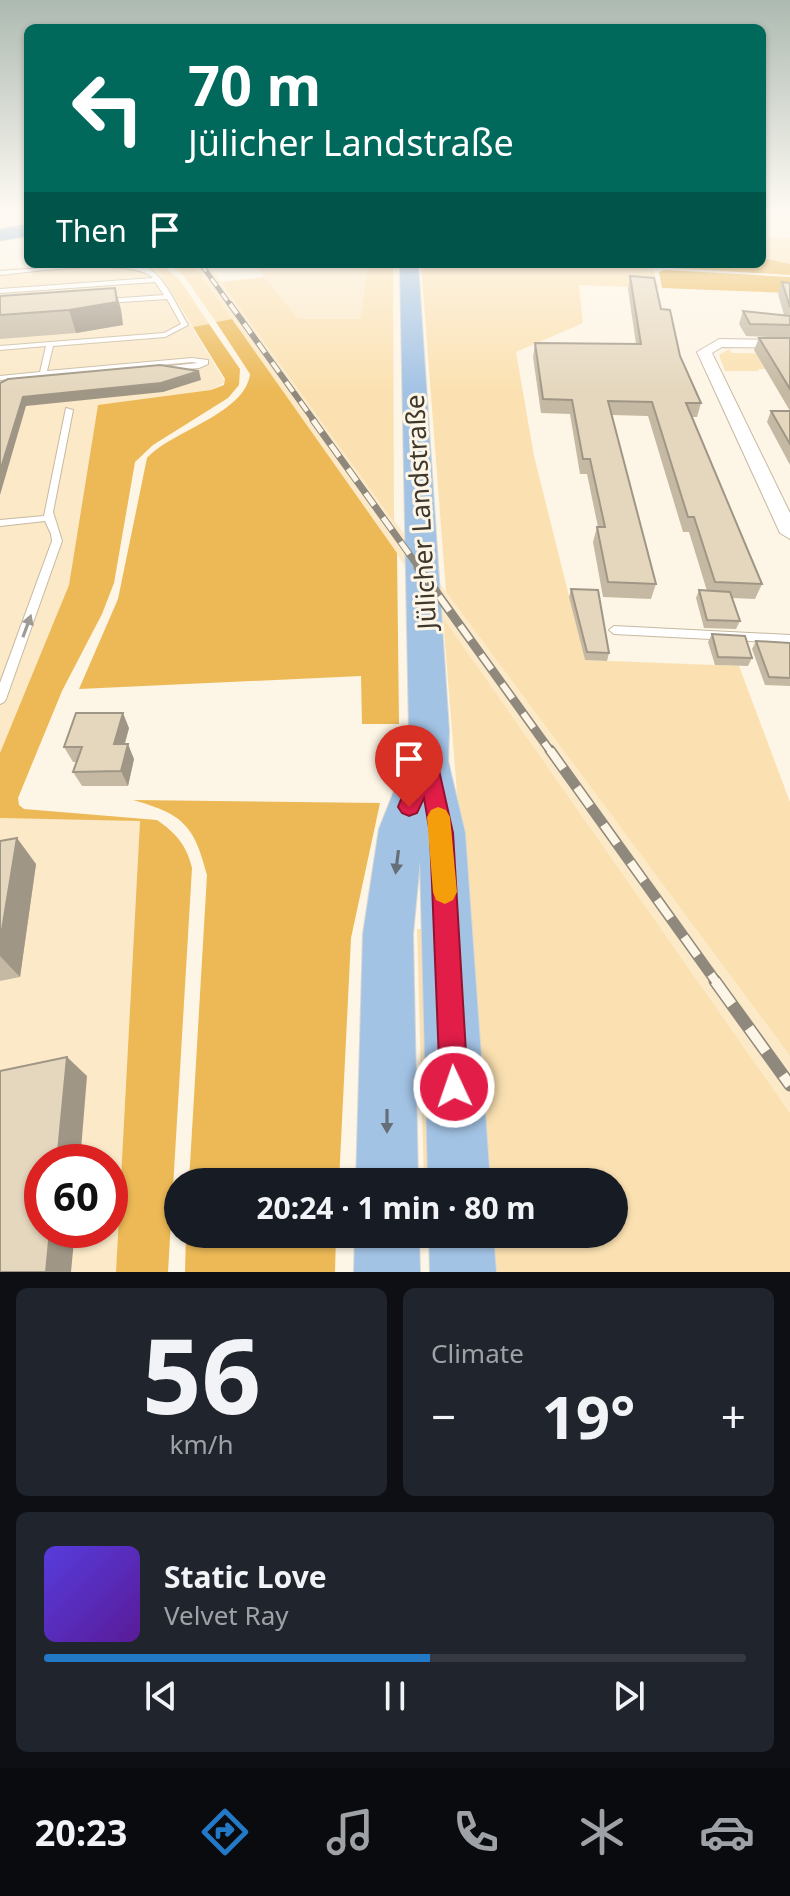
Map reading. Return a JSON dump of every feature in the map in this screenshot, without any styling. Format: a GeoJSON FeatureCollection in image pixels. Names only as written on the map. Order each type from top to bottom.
{"type":"FeatureCollection","features":[{"type":"Feature","properties":{"kind":"main road","name":"Jülicher Landstraße"},"geometry":{"type":"LineString","coordinates":[[409,271],[429,731],[427,761],[442,833],[458,1168]]}},
{"type":"Feature","properties":{"kind":"main road","name":"Jülicher Landstraße"},"geometry":{"type":"LineString","coordinates":[[387,1168],[388,934],[401,829],[427,761]]}},
{"type":"Feature","properties":{"kind":"main road"},"geometry":{"type":"LineString","coordinates":[[387,1248],[387,1272]]}},
{"type":"Feature","properties":{"kind":"main road"},"geometry":{"type":"LineString","coordinates":[[462,1248],[463,1272]]}},
{"type":"Feature","properties":{"kind":"street"},"geometry":{"type":"LineString","coordinates":[[790,344],[729,342],[713,345],[704,352],[790,533]]}},
{"type":"Feature","properties":{"kind":"lane"},"geometry":{"type":"LineString","coordinates":[[0,273],[26,271]]}},
{"type":"Feature","properties":{"kind":"lane"},"geometry":{"type":"LineString","coordinates":[[0,348],[171,333],[185,325],[147,271]]}},
{"type":"Feature","properties":{"kind":"lane"},"geometry":{"type":"LineString","coordinates":[[0,291],[155,280]]}},
{"type":"Feature","properties":{"kind":"lane"},"geometry":{"type":"LineString","coordinates":[[91,303],[166,297]]}},
{"type":"Feature","properties":{"kind":"lane"},"geometry":{"type":"LineString","coordinates":[[43,373],[50,344]]}},
{"type":"Feature","properties":{"kind":"lane"},"geometry":{"type":"LineString","coordinates":[[192,360],[205,362],[193,366],[0,380],[43,373],[192,360]]}},
{"type":"Feature","properties":{"kind":"lane"},"geometry":{"type":"LineString","coordinates":[[0,699],[57,541],[48,518],[69,410]]}},
{"type":"Feature","properties":{"kind":"lane"},"geometry":{"type":"LineString","coordinates":[[0,523],[48,518]]}},
{"type":"Feature","properties":{"kind":"lane"},"geometry":{"type":"LineString","coordinates":[[614,630],[790,639]]}},
{"type":"Feature","properties":{"kind":"shaded area"},"geometry":{"type":"Polygon","coordinates":[[[0,271],[158,271],[225,382],[211,390],[98,406],[69,585],[0,753],[0,271]]]}},
{"type":"Feature","properties":{"kind":"shaded area"},"geometry":{"type":"Polygon","coordinates":[[[158,271],[170,271],[180,280],[209,324],[193,327],[158,271]]]}},
{"type":"Feature","properties":{"kind":"shaded area"},"geometry":{"type":"Polygon","coordinates":[[[178,271],[198,271],[232,319],[216,322],[178,271]]]}},
{"type":"Feature","properties":{"kind":"shaded area"},"geometry":{"type":"Polygon","coordinates":[[[198,271],[213,271],[446,592],[790,1056],[790,1113],[198,271]]]}},
{"type":"Feature","properties":{"kind":"shaded area"},"geometry":{"type":"Polygon","coordinates":[[[260,271],[366,271],[361,319],[297,319],[260,271]]]}},
{"type":"Feature","properties":{"kind":"shaded area"},"geometry":{"type":"Polygon","coordinates":[[[366,271],[393,271],[394,522],[221,282],[264,277],[298,319],[361,319],[366,271]]]}},
{"type":"Feature","properties":{"kind":"shaded area"},"geometry":{"type":"Polygon","coordinates":[[[422,271],[654,271],[659,288],[579,285],[583,323],[516,352],[534,456],[585,660],[739,666],[790,802],[790,1056],[446,592],[422,271]]]}},
{"type":"Feature","properties":{"kind":"shaded area"},"geometry":{"type":"Polygon","coordinates":[[[729,271],[790,271],[790,275],[729,271]]]}},
{"type":"Feature","properties":{"kind":"shaded area"},"geometry":{"type":"Polygon","coordinates":[[[659,272],[790,277],[790,293],[662,288],[659,272]]]}},
{"type":"Feature","properties":{"kind":"shaded area"},"geometry":{"type":"Polygon","coordinates":[[[232,319],[397,553],[399,724],[362,724],[361,676],[79,689],[118,599],[147,458],[222,411],[245,388],[250,374],[216,322],[232,319]]]}},
{"type":"Feature","properties":{"kind":"shaded area"},"geometry":{"type":"Polygon","coordinates":[[[209,324],[240,369],[239,385],[228,398],[153,445],[135,462],[114,583],[102,614],[62,691],[18,798],[19,805],[24,809],[157,820],[180,841],[192,868],[174,1168],[164,1168],[164,1248],[169,1248],[168,1272],[116,1272],[117,1248],[128,1248],[128,1144],[123,1144],[140,821],[0,818],[0,753],[69,585],[98,405],[211,390],[224,385],[225,379],[193,327],[209,324]]]}},
{"type":"Feature","properties":{"kind":"shaded area"},"geometry":{"type":"Polygon","coordinates":[[[729,349],[732,353],[784,354],[760,359],[765,369],[759,371],[725,371],[719,355],[729,349]]]}},
{"type":"Feature","properties":{"kind":"shaded area"},"geometry":{"type":"Polygon","coordinates":[[[443,618],[790,1113],[790,1272],[495,1272],[493,1248],[628,1248],[628,1168],[487,1168],[443,618]]]}},
{"type":"Feature","properties":{"kind":"shaded area"},"geometry":{"type":"Polygon","coordinates":[[[133,800],[380,803],[351,938],[340,1168],[190,1168],[207,875],[191,833],[175,816],[133,800]]]}},
{"type":"Feature","properties":{"kind":"shaded area"},"geometry":{"type":"Polygon","coordinates":[[[0,818],[140,820],[123,1144],[24,1144],[24,1248],[117,1248],[116,1272],[0,1272],[0,818]]]}},
{"type":"Feature","properties":{"kind":"shaded area"},"geometry":{"type":"Polygon","coordinates":[[[417,929],[430,930],[438,1168],[424,1168],[417,929]]]}},
{"type":"Feature","properties":{"kind":"shaded area"},"geometry":{"type":"Polygon","coordinates":[[[186,1248],[336,1248],[335,1272],[185,1272],[186,1248]]]}},
{"type":"Feature","properties":{"kind":"building"},"geometry":{"type":"Polygon","coordinates":[[[630,276],[654,278],[661,309],[670,310],[680,356],[701,403],[686,403],[762,584],[715,582],[694,517],[688,517],[652,402],[608,401],[656,584],[608,582],[597,527],[605,527],[590,459],[583,459],[572,400],[543,399],[535,343],[641,344],[630,276]]]}},
{"type":"Feature","properties":{"kind":"building"},"geometry":{"type":"Polygon","coordinates":[[[782,282],[790,283],[790,307],[782,282]]]}},
{"type":"Feature","properties":{"kind":"building"},"geometry":{"type":"Polygon","coordinates":[[[115,288],[117,302],[69,310],[0,315],[0,296],[115,288]]]}},
{"type":"Feature","properties":{"kind":"building"},"geometry":{"type":"Polygon","coordinates":[[[743,311],[790,316],[790,325],[750,324],[743,311]]]}},
{"type":"Feature","properties":{"kind":"building"},"geometry":{"type":"Polygon","coordinates":[[[759,338],[790,338],[790,389],[759,338]]]}},
{"type":"Feature","properties":{"kind":"building"},"geometry":{"type":"Polygon","coordinates":[[[160,365],[199,371],[161,383],[23,397],[0,471],[0,383],[8,379],[160,365]]]}},
{"type":"Feature","properties":{"kind":"building"},"geometry":{"type":"Polygon","coordinates":[[[771,411],[790,411],[790,444],[771,411]]]}},
{"type":"Feature","properties":{"kind":"building"},"geometry":{"type":"Polygon","coordinates":[[[571,589],[598,590],[609,653],[587,652],[571,589]]]}},
{"type":"Feature","properties":{"kind":"building"},"geometry":{"type":"Polygon","coordinates":[[[699,590],[730,592],[740,621],[707,620],[699,590]]]}},
{"type":"Feature","properties":{"kind":"building"},"geometry":{"type":"Polygon","coordinates":[[[712,634],[745,636],[752,658],[718,657],[712,634]]]}},
{"type":"Feature","properties":{"kind":"building"},"geometry":{"type":"Polygon","coordinates":[[[756,641],[790,643],[790,678],[769,677],[756,641]]]}},
{"type":"Feature","properties":{"kind":"building"},"geometry":{"type":"Polygon","coordinates":[[[76,713],[123,713],[114,744],[128,744],[121,771],[73,772],[82,747],[64,747],[76,713]]]}},
{"type":"Feature","properties":{"kind":"building"},"geometry":{"type":"Polygon","coordinates":[[[17,838],[0,942],[0,841],[17,838]]]}},
{"type":"Feature","properties":{"kind":"building"},"geometry":{"type":"Polygon","coordinates":[[[67,1057],[59,1144],[24,1144],[24,1248],[48,1248],[46,1272],[0,1272],[0,1071],[67,1057]]]}},
{"type":"Feature","properties":{"kind":"railway"},"geometry":{"type":"LineString","coordinates":[[206,271],[231,306]]}},
{"type":"Feature","properties":{"kind":"railway"},"geometry":{"type":"LineString","coordinates":[[230,304],[315,422]]}},
{"type":"Feature","properties":{"kind":"railway"},"geometry":{"type":"LineString","coordinates":[[313,420],[420,569]]}},
{"type":"Feature","properties":{"kind":"railway"},"geometry":{"type":"LineString","coordinates":[[418,567],[551,752]]}},
{"type":"Feature","properties":{"kind":"railway"},"geometry":{"type":"LineString","coordinates":[[550,750],[717,983]]}},
{"type":"Feature","properties":{"kind":"railway"},"geometry":{"type":"LineString","coordinates":[[715,981],[790,1085]]}},
{"type":"Feature","properties":{"kind":"slow traffic"},"geometry":{"type":"LineString","coordinates":[[438,817],[442,833],[445,892]]}},
{"type":"Feature","properties":{"kind":"route"},"geometry":{"type":"LineString","coordinates":[[409,807],[427,761],[442,833],[454,1087]]}}]}
